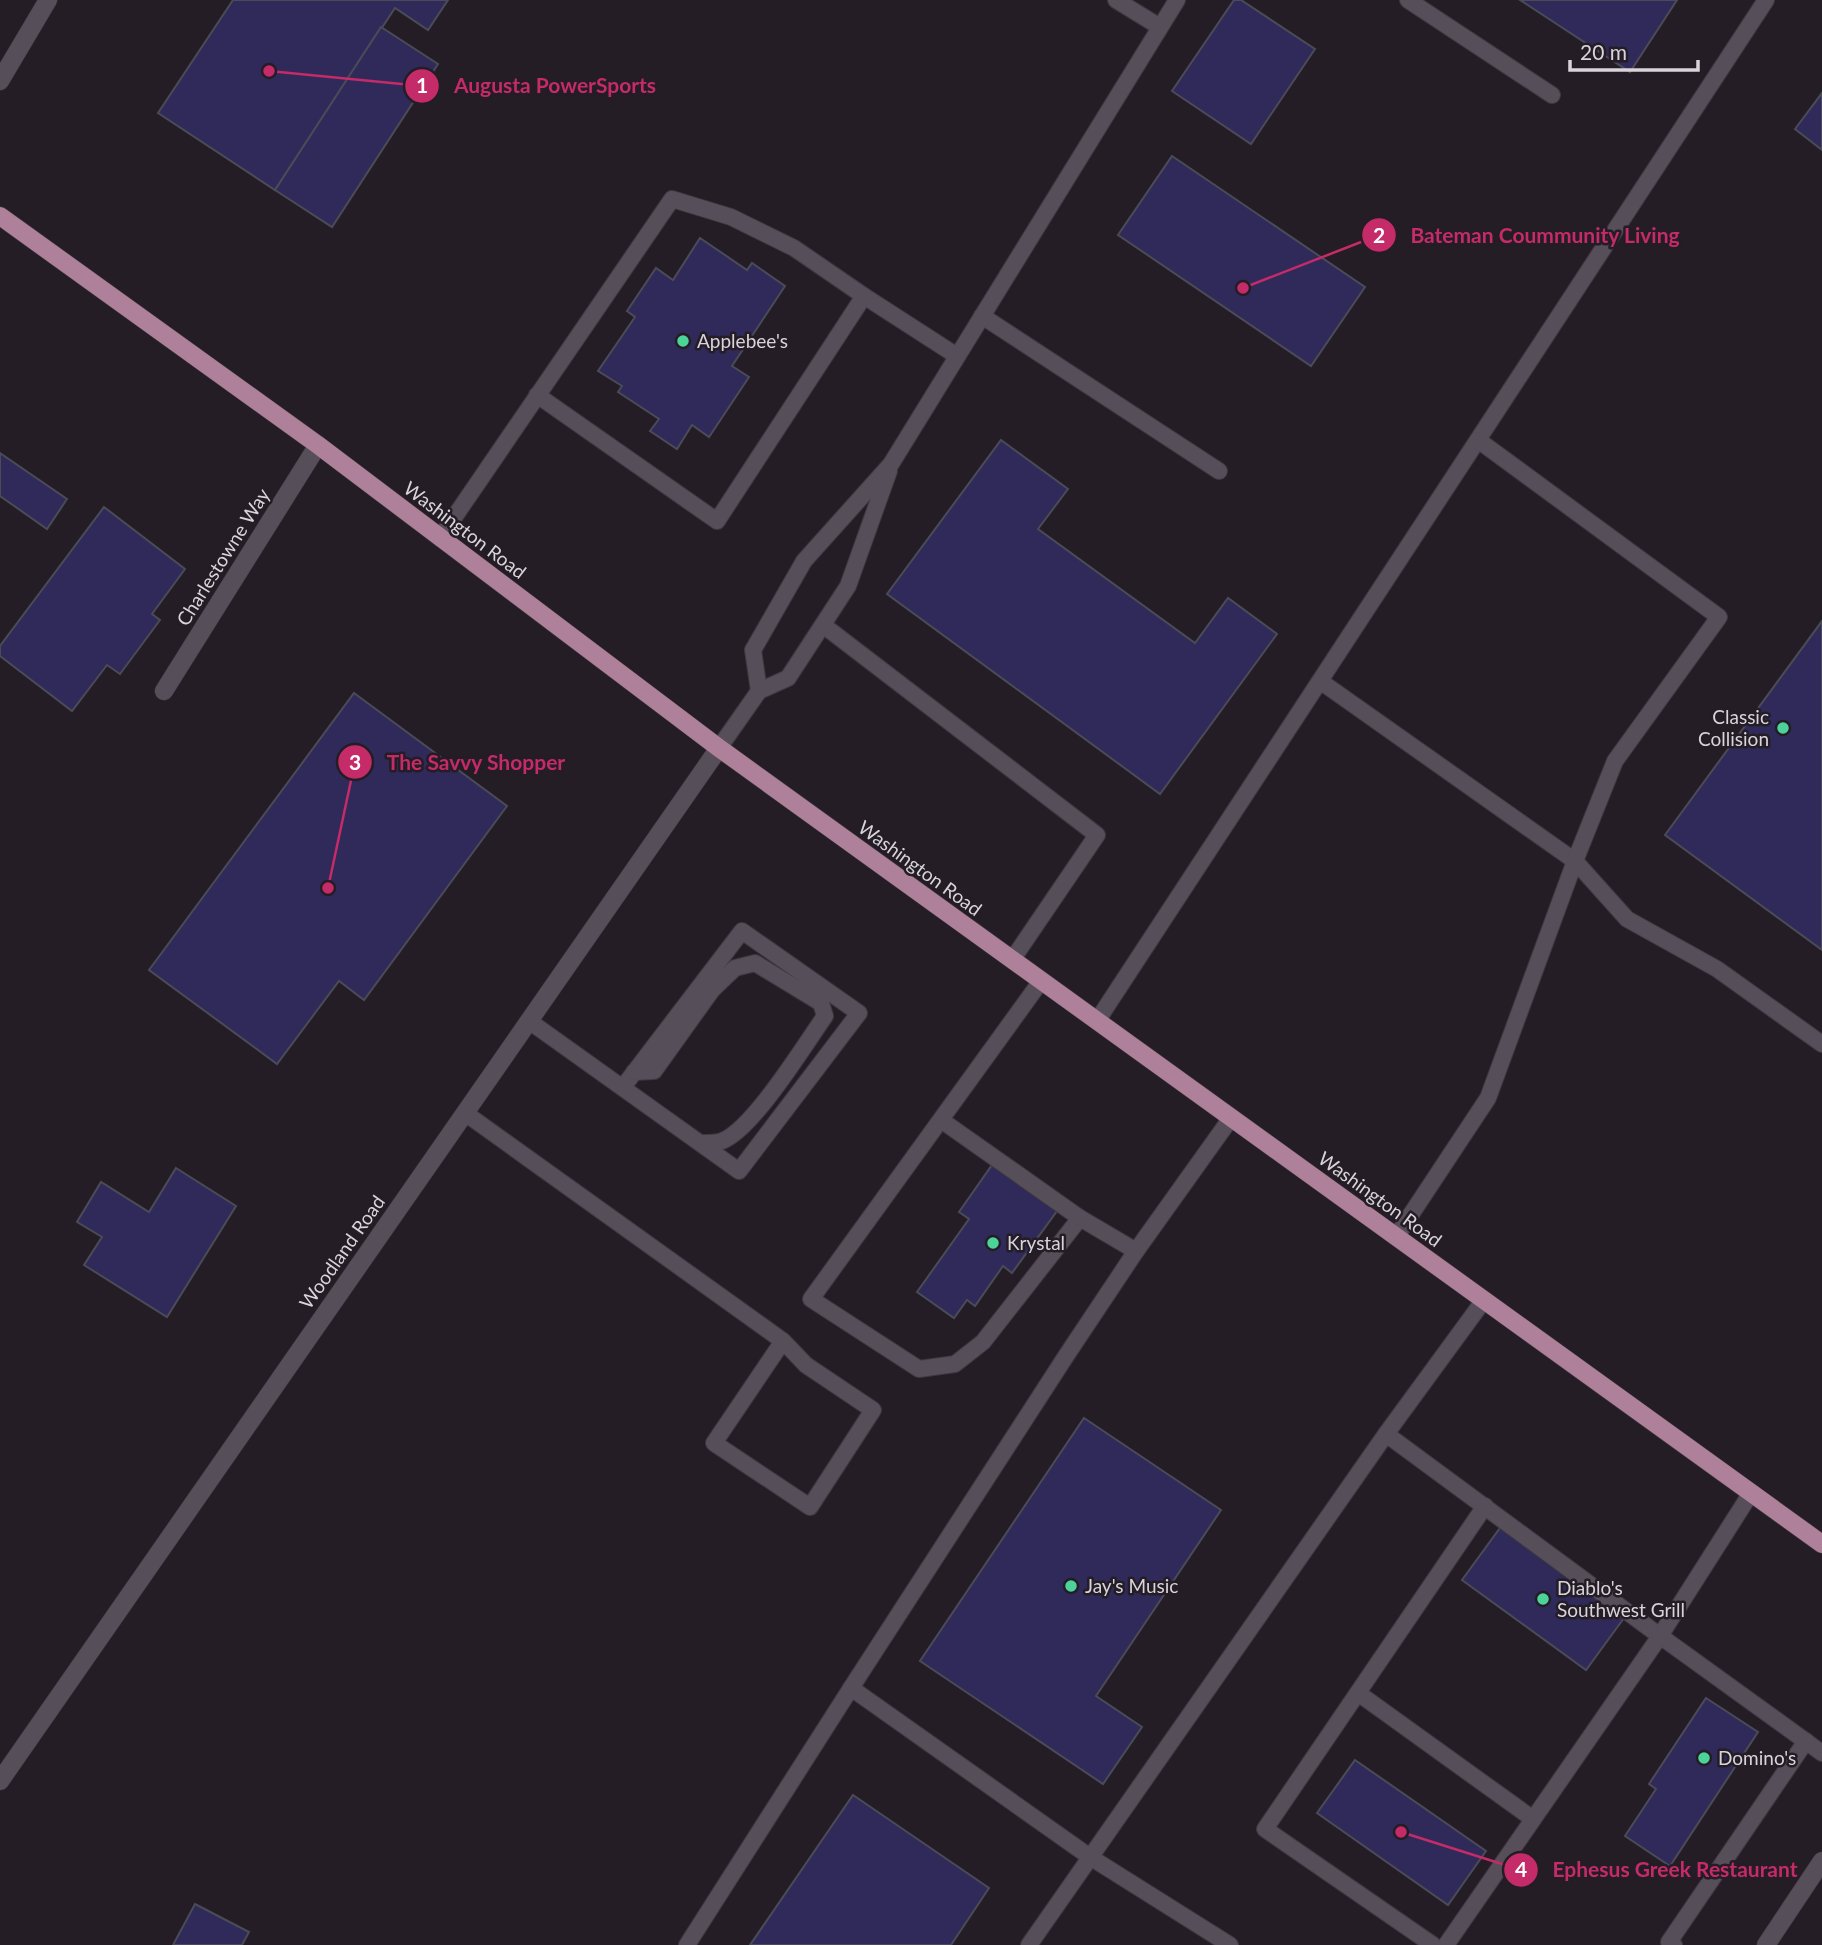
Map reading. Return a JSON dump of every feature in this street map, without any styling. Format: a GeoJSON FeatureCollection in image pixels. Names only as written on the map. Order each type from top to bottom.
{"type":"FeatureCollection","features":[{"type":"Feature","properties":{"kind":"main road","name":"Washington Road"},"geometry":{"type":"LineString","coordinates":[[0,216],[318,445],[719,748],[1822,1544]]}},
{"type":"Feature","properties":{"kind":"street"},"geometry":{"type":"LineString","coordinates":[[0,81],[48,0]]}},
{"type":"Feature","properties":{"kind":"street","name":"Charlestowne Way"},"geometry":{"type":"LineString","coordinates":[[164,691],[318,445]]}},
{"type":"Feature","properties":{"kind":"street","name":"Woodland Road"},"geometry":{"type":"LineString","coordinates":[[0,1781],[719,748]]}},
{"type":"Feature","properties":{"kind":"street"},"geometry":{"type":"LineString","coordinates":[[1766,1945],[1822,1861]]}},
{"type":"Feature","properties":{"kind":"lane"},"geometry":{"type":"LineString","coordinates":[[1116,0],[1160,27]]}},
{"type":"Feature","properties":{"kind":"lane"},"geometry":{"type":"LineString","coordinates":[[759,691],[753,650],[804,561],[891,464],[1177,0]]}},
{"type":"Feature","properties":{"kind":"lane"},"geometry":{"type":"LineString","coordinates":[[1408,0],[1552,95]]}},
{"type":"Feature","properties":{"kind":"lane"},"geometry":{"type":"LineString","coordinates":[[1097,1021],[1766,0]]}},
{"type":"Feature","properties":{"kind":"lane"},"geometry":{"type":"LineString","coordinates":[[440,538],[672,199],[731,217],[794,248],[957,356]]}},
{"type":"Feature","properties":{"kind":"lane"},"geometry":{"type":"LineString","coordinates":[[537,396],[717,521],[864,296]]}},
{"type":"Feature","properties":{"kind":"lane"},"geometry":{"type":"LineString","coordinates":[[982,316],[1219,471]]}},
{"type":"Feature","properties":{"kind":"lane"},"geometry":{"type":"LineString","coordinates":[[1396,1237],[1488,1098],[1575,861],[1615,761],[1719,617],[1478,440]]}},
{"type":"Feature","properties":{"kind":"lane"},"geometry":{"type":"LineString","coordinates":[[719,748],[759,691],[788,678],[848,586],[891,464]]}},
{"type":"Feature","properties":{"kind":"lane"},"geometry":{"type":"LineString","coordinates":[[824,625],[1097,835],[1012,960]]}},
{"type":"Feature","properties":{"kind":"lane"},"geometry":{"type":"LineString","coordinates":[[1320,681],[1575,861],[1627,919],[1717,969],[1822,1044]]}},
{"type":"Feature","properties":{"kind":"lane"},"geometry":{"type":"LineString","coordinates":[[529,1021],[739,1171],[859,1013],[743,932],[623,1087]]}},
{"type":"Feature","properties":{"kind":"lane"},"geometry":{"type":"LineString","coordinates":[[634,1072],[654,1071],[712,990],[735,968],[755,963],[821,1003],[825,1016],[773,1090],[738,1132],[721,1142],[701,1143]]}},
{"type":"Feature","properties":{"kind":"lane"},"geometry":{"type":"LineString","coordinates":[[1041,981],[811,1299],[919,1368],[955,1364],[983,1342],[1080,1218]]}},
{"type":"Feature","properties":{"kind":"lane"},"geometry":{"type":"LineString","coordinates":[[465,1113],[783,1341],[806,1365],[873,1410],[810,1507],[714,1443],[783,1341]]}},
{"type":"Feature","properties":{"kind":"lane"},"geometry":{"type":"LineString","coordinates":[[687,1945],[1058,1368],[1136,1251],[1231,1118]]}},
{"type":"Feature","properties":{"kind":"lane"},"geometry":{"type":"LineString","coordinates":[[941,1120],[1080,1218],[1136,1251]]}},
{"type":"Feature","properties":{"kind":"lane"},"geometry":{"type":"LineString","coordinates":[[1029,1945],[1386,1434],[1484,1300]]}},
{"type":"Feature","properties":{"kind":"lane"},"geometry":{"type":"LineString","coordinates":[[1386,1434],[1822,1753]]}},
{"type":"Feature","properties":{"kind":"lane"},"geometry":{"type":"LineString","coordinates":[[1446,1945],[1660,1636],[1751,1493]]}},
{"type":"Feature","properties":{"kind":"lane"},"geometry":{"type":"LineString","coordinates":[[1433,1945],[1265,1829],[1485,1506]]}},
{"type":"Feature","properties":{"kind":"lane"},"geometry":{"type":"LineString","coordinates":[[851,1688],[1090,1857],[1230,1945]]}},
{"type":"Feature","properties":{"kind":"lane"},"geometry":{"type":"LineString","coordinates":[[1358,1693],[1533,1819]]}},
{"type":"Feature","properties":{"kind":"lane"},"geometry":{"type":"LineString","coordinates":[[1674,1945],[1669,1942],[1806,1741]]}},
{"type":"Feature","properties":{"kind":"building"},"geometry":{"type":"Polygon","coordinates":[[[233,0],[448,0],[428,30],[395,8],[275,190],[158,113],[233,0]]]}},
{"type":"Feature","properties":{"kind":"building"},"geometry":{"type":"Polygon","coordinates":[[[1234,0],[1241,0],[1315,49],[1251,144],[1172,91],[1234,0]]]}},
{"type":"Feature","properties":{"kind":"building"},"geometry":{"type":"Polygon","coordinates":[[[1520,0],[1677,0],[1630,72],[1520,0]]]}},
{"type":"Feature","properties":{"kind":"building"},"geometry":{"type":"Polygon","coordinates":[[[381,27],[438,64],[332,227],[275,190],[381,27]]]}},
{"type":"Feature","properties":{"kind":"building"},"geometry":{"type":"Polygon","coordinates":[[[1822,93],[1822,150],[1795,129],[1822,93]]]}},
{"type":"Feature","properties":{"kind":"building"},"geometry":{"type":"Polygon","coordinates":[[[1172,156],[1365,287],[1311,366],[1118,235],[1172,156]]]}},
{"type":"Feature","properties":{"kind":"building","name":"Applebee's"},"geometry":{"type":"Polygon","coordinates":[[[700,238],[747,270],[752,263],[785,286],[732,366],[749,377],[709,437],[692,425],[677,449],[650,431],[659,419],[618,392],[622,386],[598,371],[635,317],[627,311],[656,268],[673,280],[700,238]]]}},
{"type":"Feature","properties":{"kind":"building"},"geometry":{"type":"Polygon","coordinates":[[[1001,440],[1068,489],[1038,529],[1195,643],[1228,598],[1277,634],[1160,794],[887,594],[1001,440]]]}},
{"type":"Feature","properties":{"kind":"building"},"geometry":{"type":"Polygon","coordinates":[[[0,453],[67,499],[47,529],[0,496],[0,453]]]}},
{"type":"Feature","properties":{"kind":"building"},"geometry":{"type":"Polygon","coordinates":[[[104,507],[185,569],[152,614],[160,620],[120,674],[107,665],[72,711],[0,656],[0,646],[104,507]]]}},
{"type":"Feature","properties":{"kind":"building","name":"Classic Collision"},"geometry":{"type":"Polygon","coordinates":[[[1822,621],[1822,950],[1665,835],[1822,621]]]}},
{"type":"Feature","properties":{"kind":"building"},"geometry":{"type":"Polygon","coordinates":[[[354,693],[507,806],[364,1000],[339,981],[277,1064],[149,970],[354,693]]]}},
{"type":"Feature","properties":{"kind":"building","name":"Krystal"},"geometry":{"type":"Polygon","coordinates":[[[992,1165],[1057,1211],[1012,1273],[1003,1266],[975,1306],[967,1300],[954,1318],[917,1292],[969,1219],[959,1212],[992,1165]]]}},
{"type":"Feature","properties":{"kind":"building"},"geometry":{"type":"Polygon","coordinates":[[[176,1168],[236,1206],[167,1317],[84,1265],[102,1237],[77,1222],[101,1182],[149,1212],[176,1168]]]}},
{"type":"Feature","properties":{"kind":"building","name":"Jay's Music"},"geometry":{"type":"Polygon","coordinates":[[[1084,1418],[1221,1510],[1096,1696],[1142,1727],[1103,1784],[920,1661],[1084,1418]]]}},
{"type":"Feature","properties":{"kind":"building","name":"Diablo's Southwest Grill"},"geometry":{"type":"Polygon","coordinates":[[[1500,1528],[1624,1618],[1586,1670],[1462,1580],[1500,1528]]]}},
{"type":"Feature","properties":{"kind":"building","name":"Domino's"},"geometry":{"type":"Polygon","coordinates":[[[1706,1698],[1758,1732],[1670,1866],[1625,1836],[1656,1789],[1649,1784],[1706,1698]]]}},
{"type":"Feature","properties":{"kind":"building"},"geometry":{"type":"Polygon","coordinates":[[[1355,1760],[1486,1851],[1448,1905],[1317,1813],[1355,1760]]]}},
{"type":"Feature","properties":{"kind":"building"},"geometry":{"type":"Polygon","coordinates":[[[853,1795],[989,1888],[951,1945],[750,1945],[853,1795]]]}},
{"type":"Feature","properties":{"kind":"building"},"geometry":{"type":"Polygon","coordinates":[[[195,1904],[249,1932],[242,1945],[173,1945],[195,1904]]]}},
{"type":"Feature","properties":{"kind":"place","name":"Augusta PowerSports"},"geometry":{"type":"Point","coordinates":[269,71]}},
{"type":"Feature","properties":{"kind":"place","name":"Bateman Coummunity Living"},"geometry":{"type":"Point","coordinates":[1243,288]}},
{"type":"Feature","properties":{"kind":"place","name":"Applebee's"},"geometry":{"type":"Point","coordinates":[683,341]}},
{"type":"Feature","properties":{"kind":"place","name":"Classic Collision"},"geometry":{"type":"Point","coordinates":[1783,728]}},
{"type":"Feature","properties":{"kind":"place","name":"The Savvy Shopper"},"geometry":{"type":"Point","coordinates":[328,888]}},
{"type":"Feature","properties":{"kind":"place","name":"Krystal"},"geometry":{"type":"Point","coordinates":[993,1243]}},
{"type":"Feature","properties":{"kind":"place","name":"Jay's Music"},"geometry":{"type":"Point","coordinates":[1071,1586]}},
{"type":"Feature","properties":{"kind":"place","name":"Diablo's Southwest Grill"},"geometry":{"type":"Point","coordinates":[1543,1599]}},
{"type":"Feature","properties":{"kind":"place","name":"Domino's"},"geometry":{"type":"Point","coordinates":[1704,1758]}},
{"type":"Feature","properties":{"kind":"place","name":"Ephesus Greek Restaurant"},"geometry":{"type":"Point","coordinates":[1401,1832]}}]}
